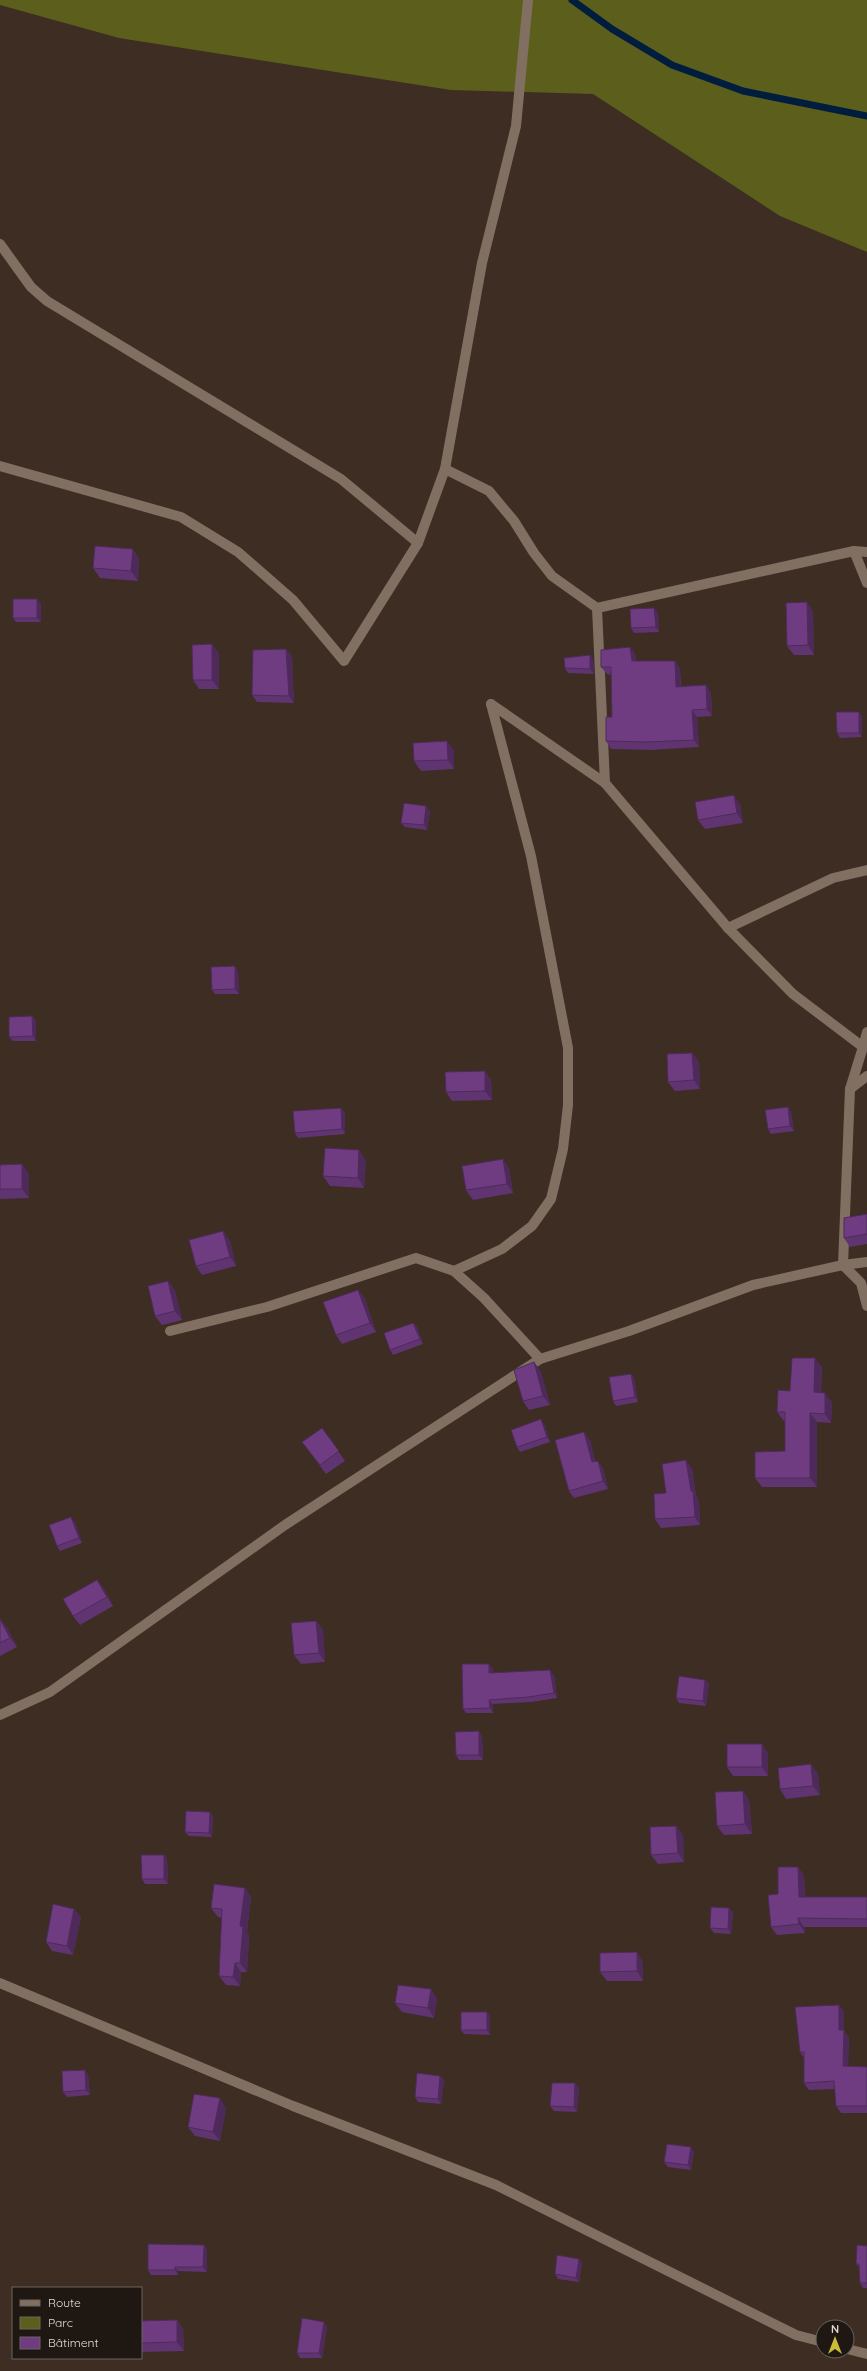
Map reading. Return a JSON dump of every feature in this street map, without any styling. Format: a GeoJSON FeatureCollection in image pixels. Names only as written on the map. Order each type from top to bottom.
{"type":"FeatureCollection","features":[{"type":"Feature","properties":{"kind":"street"},"geometry":{"type":"LineString","coordinates":[[0,466],[181,517],[238,552],[293,600],[344,661],[418,543],[445,469],[482,263],[516,126],[528,0]]}},
{"type":"Feature","properties":{"kind":"street"},"geometry":{"type":"LineString","coordinates":[[0,244],[31,287],[47,301],[341,479],[418,543]]}},
{"type":"Feature","properties":{"kind":"street"},"geometry":{"type":"LineString","coordinates":[[445,469],[489,491],[514,521],[534,553],[552,576],[597,608],[854,551],[867,552]]}},
{"type":"Feature","properties":{"kind":"street"},"geometry":{"type":"LineString","coordinates":[[854,551],[867,583]]}},
{"type":"Feature","properties":{"kind":"street"},"geometry":{"type":"LineString","coordinates":[[597,608],[605,783]]}},
{"type":"Feature","properties":{"kind":"street"},"geometry":{"type":"LineString","coordinates":[[454,1271],[502,1250],[532,1226],[551,1198],[563,1149],[568,1105],[568,1048],[557,986],[531,856],[492,704],[605,783],[728,928],[793,994],[863,1047]]}},
{"type":"Feature","properties":{"kind":"street"},"geometry":{"type":"LineString","coordinates":[[728,928],[833,878],[867,870]]}},
{"type":"Feature","properties":{"kind":"street"},"geometry":{"type":"LineString","coordinates":[[867,1032],[850,1089],[843,1264],[861,1283],[867,1306]]}},
{"type":"Feature","properties":{"kind":"street"},"geometry":{"type":"LineString","coordinates":[[850,1089],[867,1076]]}},
{"type":"Feature","properties":{"kind":"street"},"geometry":{"type":"LineString","coordinates":[[170,1331],[267,1307],[416,1258],[454,1271],[484,1298],[540,1359]]}},
{"type":"Feature","properties":{"kind":"street"},"geometry":{"type":"LineString","coordinates":[[0,1715],[50,1692],[286,1525],[540,1359],[629,1331],[752,1285],[843,1264],[867,1262]]}},
{"type":"Feature","properties":{"kind":"street"},"geometry":{"type":"LineString","coordinates":[[0,1983],[293,2106],[496,2185],[796,2335],[815,2340]]}},
{"type":"Feature","properties":{"kind":"street"},"geometry":{"type":"LineString","coordinates":[[855,2351],[867,2354]]}},
{"type":"Feature","properties":{"kind":"green space"},"geometry":{"type":"Polygon","coordinates":[[[0,0],[867,0],[867,252],[780,216],[593,94],[451,90],[119,38],[0,5],[0,0]]]}},
{"type":"Feature","properties":{"kind":"building"},"geometry":{"type":"Polygon","coordinates":[[[95,546],[133,549],[131,571],[93,568],[95,546]]]}},
{"type":"Feature","properties":{"kind":"building"},"geometry":{"type":"Polygon","coordinates":[[[13,599],[37,599],[37,618],[13,618],[13,599]]]}},
{"type":"Feature","properties":{"kind":"building"},"geometry":{"type":"Polygon","coordinates":[[[807,602],[808,645],[787,646],[786,603],[807,602]]]}},
{"type":"Feature","properties":{"kind":"building"},"geometry":{"type":"Polygon","coordinates":[[[654,608],[656,627],[631,628],[630,609],[654,608]]]}},
{"type":"Feature","properties":{"kind":"building"},"geometry":{"type":"Polygon","coordinates":[[[212,644],[212,680],[193,680],[192,645],[212,644]]]}},
{"type":"Feature","properties":{"kind":"building"},"geometry":{"type":"Polygon","coordinates":[[[630,647],[632,661],[675,661],[676,687],[706,685],[707,709],[692,710],[694,740],[646,742],[606,741],[606,717],[612,717],[611,667],[601,667],[601,650],[630,647]]]}},
{"type":"Feature","properties":{"kind":"building"},"geometry":{"type":"Polygon","coordinates":[[[286,649],[289,696],[252,695],[253,650],[286,649]]]}},
{"type":"Feature","properties":{"kind":"building"},"geometry":{"type":"Polygon","coordinates":[[[590,655],[590,669],[565,668],[564,658],[590,655]]]}},
{"type":"Feature","properties":{"kind":"building"},"geometry":{"type":"Polygon","coordinates":[[[836,712],[859,712],[859,733],[837,733],[836,712]]]}},
{"type":"Feature","properties":{"kind":"building"},"geometry":{"type":"Polygon","coordinates":[[[447,741],[448,760],[414,761],[413,743],[447,741]]]}},
{"type":"Feature","properties":{"kind":"building"},"geometry":{"type":"Polygon","coordinates":[[[734,795],[737,813],[698,820],[695,802],[734,795]]]}},
{"type":"Feature","properties":{"kind":"building"},"geometry":{"type":"Polygon","coordinates":[[[404,803],[426,806],[424,825],[401,823],[404,803]]]}},
{"type":"Feature","properties":{"kind":"building"},"geometry":{"type":"Polygon","coordinates":[[[235,966],[235,989],[212,990],[211,967],[235,966]]]}},
{"type":"Feature","properties":{"kind":"building"},"geometry":{"type":"Polygon","coordinates":[[[32,1016],[33,1036],[9,1037],[9,1017],[32,1016]]]}},
{"type":"Feature","properties":{"kind":"building"},"geometry":{"type":"Polygon","coordinates":[[[692,1053],[694,1080],[668,1082],[667,1054],[692,1053]]]}},
{"type":"Feature","properties":{"kind":"building"},"geometry":{"type":"Polygon","coordinates":[[[485,1071],[485,1091],[446,1092],[445,1072],[485,1071]]]}},
{"type":"Feature","properties":{"kind":"building"},"geometry":{"type":"Polygon","coordinates":[[[788,1107],[790,1126],[768,1129],[765,1110],[788,1107]]]}},
{"type":"Feature","properties":{"kind":"building"},"geometry":{"type":"Polygon","coordinates":[[[341,1108],[342,1129],[295,1133],[293,1111],[341,1108]]]}},
{"type":"Feature","properties":{"kind":"building"},"geometry":{"type":"Polygon","coordinates":[[[325,1148],[359,1150],[358,1178],[323,1176],[325,1148]]]}},
{"type":"Feature","properties":{"kind":"building"},"geometry":{"type":"Polygon","coordinates":[[[503,1159],[507,1184],[466,1190],[462,1166],[503,1159]]]}},
{"type":"Feature","properties":{"kind":"building"},"geometry":{"type":"Polygon","coordinates":[[[22,1164],[22,1189],[0,1189],[0,1165],[22,1164]]]}},
{"type":"Feature","properties":{"kind":"building"},"geometry":{"type":"Polygon","coordinates":[[[867,1214],[867,1234],[844,1238],[844,1218],[867,1214]]]}},
{"type":"Feature","properties":{"kind":"building"},"geometry":{"type":"Polygon","coordinates":[[[223,1231],[230,1257],[196,1266],[189,1240],[223,1231]]]}},
{"type":"Feature","properties":{"kind":"building"},"geometry":{"type":"Polygon","coordinates":[[[168,1281],[175,1311],[155,1316],[148,1286],[168,1281]]]}},
{"type":"Feature","properties":{"kind":"building"},"geometry":{"type":"Polygon","coordinates":[[[358,1290],[370,1323],[336,1335],[323,1302],[358,1290]]]}},
{"type":"Feature","properties":{"kind":"building"},"geometry":{"type":"Polygon","coordinates":[[[413,1323],[420,1339],[390,1350],[384,1333],[413,1323]]]}},
{"type":"Feature","properties":{"kind":"building"},"geometry":{"type":"Polygon","coordinates":[[[792,1358],[815,1358],[814,1392],[825,1393],[825,1414],[810,1413],[810,1478],[755,1478],[755,1452],[785,1451],[785,1412],[777,1412],[778,1390],[790,1391],[792,1358]]]}},
{"type":"Feature","properties":{"kind":"building"},"geometry":{"type":"Polygon","coordinates":[[[534,1362],[543,1396],[523,1401],[514,1370],[534,1362]]]}},
{"type":"Feature","properties":{"kind":"building"},"geometry":{"type":"Polygon","coordinates":[[[631,1374],[635,1397],[613,1401],[609,1377],[631,1374]]]}},
{"type":"Feature","properties":{"kind":"building"},"geometry":{"type":"Polygon","coordinates":[[[541,1419],[547,1437],[517,1447],[511,1430],[541,1419]]]}},
{"type":"Feature","properties":{"kind":"building"},"geometry":{"type":"Polygon","coordinates":[[[322,1428],[339,1451],[320,1465],[302,1442],[322,1428]]]}},
{"type":"Feature","properties":{"kind":"building"},"geometry":{"type":"Polygon","coordinates":[[[584,1432],[592,1462],[598,1461],[603,1481],[569,1491],[555,1440],[584,1432]]]}},
{"type":"Feature","properties":{"kind":"building"},"geometry":{"type":"Polygon","coordinates":[[[686,1460],[691,1491],[693,1491],[695,1517],[655,1519],[654,1494],[666,1493],[662,1464],[686,1460]]]}},
{"type":"Feature","properties":{"kind":"building"},"geometry":{"type":"Polygon","coordinates":[[[71,1517],[79,1538],[57,1546],[49,1525],[71,1517]]]}},
{"type":"Feature","properties":{"kind":"building"},"geometry":{"type":"Polygon","coordinates":[[[97,1580],[107,1597],[73,1616],[63,1599],[97,1580]]]}},
{"type":"Feature","properties":{"kind":"building"},"geometry":{"type":"Polygon","coordinates":[[[0,1619],[10,1638],[0,1643],[0,1619]]]}},
{"type":"Feature","properties":{"kind":"building"},"geometry":{"type":"Polygon","coordinates":[[[316,1621],[319,1653],[294,1655],[291,1623],[316,1621]]]}},
{"type":"Feature","properties":{"kind":"building"},"geometry":{"type":"Polygon","coordinates":[[[462,1664],[489,1664],[489,1673],[550,1670],[554,1693],[489,1700],[490,1708],[463,1709],[462,1664]]]}},
{"type":"Feature","properties":{"kind":"building"},"geometry":{"type":"Polygon","coordinates":[[[679,1676],[705,1680],[703,1701],[676,1698],[679,1676]]]}},
{"type":"Feature","properties":{"kind":"building"},"geometry":{"type":"Polygon","coordinates":[[[479,1731],[479,1755],[456,1755],[455,1732],[479,1731]]]}},
{"type":"Feature","properties":{"kind":"building"},"geometry":{"type":"Polygon","coordinates":[[[727,1744],[762,1744],[762,1767],[727,1767],[727,1744]]]}},
{"type":"Feature","properties":{"kind":"building"},"geometry":{"type":"Polygon","coordinates":[[[811,1764],[813,1786],[780,1789],[778,1768],[811,1764]]]}},
{"type":"Feature","properties":{"kind":"building"},"geometry":{"type":"Polygon","coordinates":[[[743,1791],[745,1824],[717,1826],[715,1792],[743,1791]]]}},
{"type":"Feature","properties":{"kind":"building"},"geometry":{"type":"Polygon","coordinates":[[[186,1811],[210,1812],[209,1833],[185,1832],[186,1811]]]}},
{"type":"Feature","properties":{"kind":"building"},"geometry":{"type":"Polygon","coordinates":[[[676,1826],[678,1853],[651,1855],[650,1827],[676,1826]]]}},
{"type":"Feature","properties":{"kind":"building"},"geometry":{"type":"Polygon","coordinates":[[[141,1855],[164,1855],[164,1879],[142,1879],[141,1855]]]}},
{"type":"Feature","properties":{"kind":"building"},"geometry":{"type":"Polygon","coordinates":[[[778,1867],[798,1867],[799,1897],[867,1897],[867,1919],[798,1918],[799,1924],[771,1927],[768,1895],[778,1894],[778,1867]]]}},
{"type":"Feature","properties":{"kind":"building"},"geometry":{"type":"Polygon","coordinates":[[[214,1884],[245,1888],[240,1926],[243,1927],[240,1963],[235,1963],[233,1977],[219,1976],[222,1909],[211,1908],[214,1884]]]}},
{"type":"Feature","properties":{"kind":"building"},"geometry":{"type":"Polygon","coordinates":[[[53,1904],[74,1909],[67,1946],[46,1942],[53,1904]]]}},
{"type":"Feature","properties":{"kind":"building"},"geometry":{"type":"Polygon","coordinates":[[[711,1907],[729,1908],[728,1929],[710,1928],[711,1907]]]}},
{"type":"Feature","properties":{"kind":"building"},"geometry":{"type":"Polygon","coordinates":[[[637,1952],[637,1971],[600,1972],[600,1953],[637,1952]]]}},
{"type":"Feature","properties":{"kind":"building"},"geometry":{"type":"Polygon","coordinates":[[[398,1985],[431,1989],[428,2008],[395,2003],[398,1985]]]}},
{"type":"Feature","properties":{"kind":"building"},"geometry":{"type":"Polygon","coordinates":[[[839,2005],[839,2030],[844,2030],[843,2066],[867,2067],[867,2106],[836,2106],[834,2081],[804,2083],[804,2052],[800,2052],[795,2007],[839,2005]]]}},
{"type":"Feature","properties":{"kind":"building"},"geometry":{"type":"Polygon","coordinates":[[[461,2012],[487,2012],[487,2030],[461,2030],[461,2012]]]}},
{"type":"Feature","properties":{"kind":"building"},"geometry":{"type":"Polygon","coordinates":[[[85,2070],[86,2090],[63,2092],[62,2071],[85,2070]]]}},
{"type":"Feature","properties":{"kind":"building"},"geometry":{"type":"Polygon","coordinates":[[[417,2073],[440,2076],[438,2099],[415,2097],[417,2073]]]}},
{"type":"Feature","properties":{"kind":"building"},"geometry":{"type":"Polygon","coordinates":[[[552,2083],[575,2083],[574,2107],[550,2106],[552,2083]]]}},
{"type":"Feature","properties":{"kind":"building"},"geometry":{"type":"Polygon","coordinates":[[[194,2094],[220,2098],[213,2132],[188,2127],[194,2094]]]}},
{"type":"Feature","properties":{"kind":"building"},"geometry":{"type":"Polygon","coordinates":[[[667,2144],[691,2147],[688,2165],[664,2162],[667,2144]]]}},
{"type":"Feature","properties":{"kind":"building"},"geometry":{"type":"Polygon","coordinates":[[[148,2244],[204,2245],[203,2267],[175,2267],[175,2270],[148,2270],[148,2244]]]}},
{"type":"Feature","properties":{"kind":"building"},"geometry":{"type":"Polygon","coordinates":[[[857,2245],[867,2246],[867,2283],[860,2283],[859,2264],[856,2264],[857,2245]]]}},
{"type":"Feature","properties":{"kind":"building"},"geometry":{"type":"Polygon","coordinates":[[[557,2255],[579,2259],[576,2278],[555,2274],[557,2255]]]}},
{"type":"Feature","properties":{"kind":"building"},"geometry":{"type":"Polygon","coordinates":[[[302,2318],[324,2322],[319,2353],[297,2353],[302,2318]]]}},
{"type":"Feature","properties":{"kind":"building"},"geometry":{"type":"Polygon","coordinates":[[[177,2320],[177,2342],[142,2343],[142,2321],[177,2320]]]}},
{"type":"Feature","properties":{"kind":"waterway"},"geometry":{"type":"LineString","coordinates":[[572,0],[612,29],[672,65],[743,91],[867,116]]}}]}
